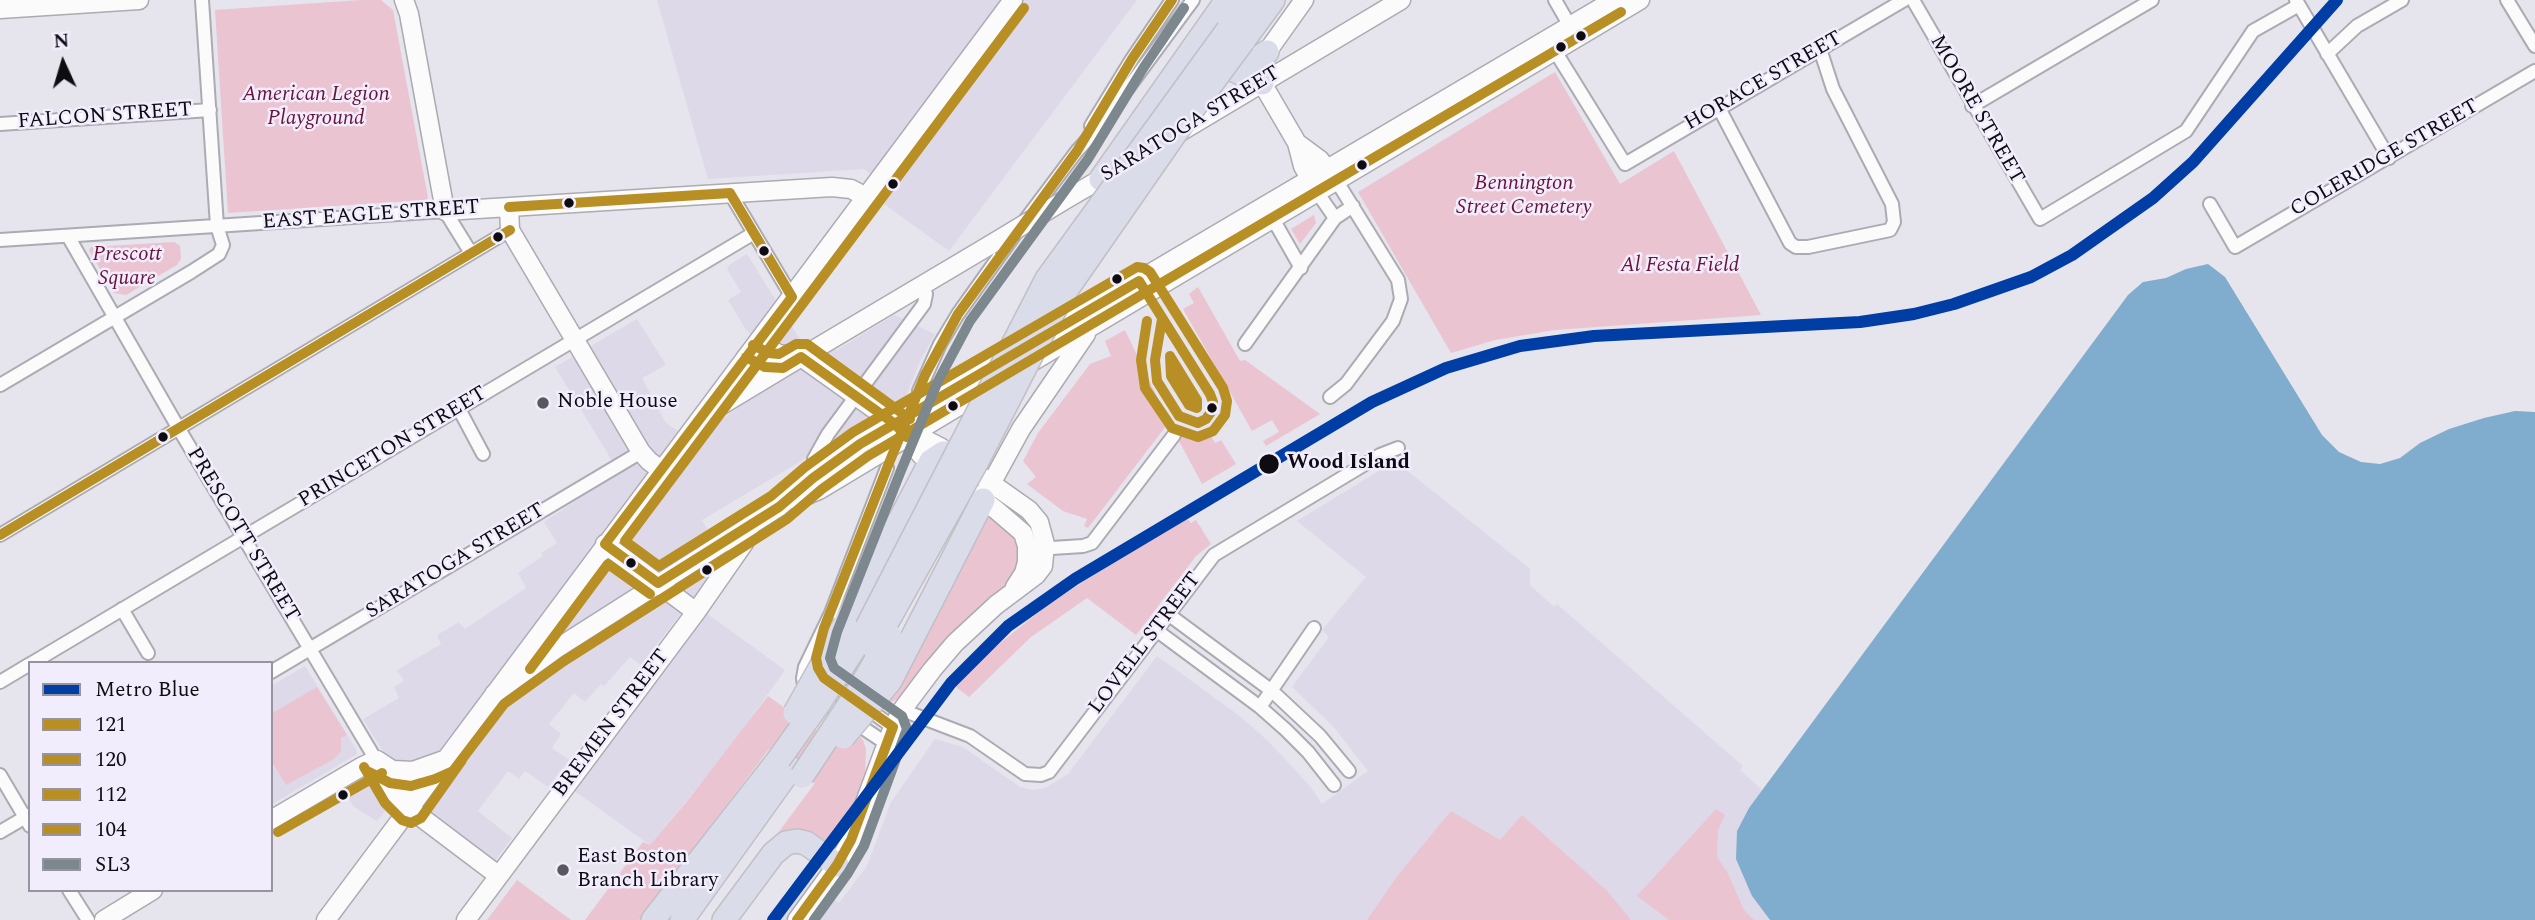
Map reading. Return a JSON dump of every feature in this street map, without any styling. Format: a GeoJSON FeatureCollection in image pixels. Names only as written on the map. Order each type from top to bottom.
{"type":"FeatureCollection","features":[{"type":"Feature","properties":{"kind":"highway"},"geometry":{"type":"LineString","coordinates":[[682,920],[854,678],[918,569],[1060,299],[1186,117],[1228,30],[1227,0]]}},
{"type":"Feature","properties":{"kind":"highway"},"geometry":{"type":"LineString","coordinates":[[699,920],[788,771],[819,703],[869,624],[1047,279],[1251,0]]}},
{"type":"Feature","properties":{"kind":"highway"},"geometry":{"type":"LineString","coordinates":[[1262,83],[1221,60],[1211,47],[1228,30],[1273,0]]}},
{"type":"Feature","properties":{"kind":"highway"},"geometry":{"type":"LineString","coordinates":[[1101,178],[1228,30]]}},
{"type":"Feature","properties":{"kind":"highway"},"geometry":{"type":"LineString","coordinates":[[1221,60],[1235,64],[1251,64],[1267,52]]}},
{"type":"Feature","properties":{"kind":"highway"},"geometry":{"type":"LineString","coordinates":[[788,771],[786,729],[834,626],[917,486],[940,457]]}},
{"type":"Feature","properties":{"kind":"highway"},"geometry":{"type":"LineString","coordinates":[[917,486],[938,486],[968,505],[982,500]]}},
{"type":"Feature","properties":{"kind":"highway"},"geometry":{"type":"LineString","coordinates":[[653,920],[788,771],[827,755],[886,687],[982,500]]}},
{"type":"Feature","properties":{"kind":"highway"},"geometry":{"type":"LineString","coordinates":[[724,920],[773,854],[786,843],[806,843],[837,865]]}},
{"type":"Feature","properties":{"kind":"main road"},"geometry":{"type":"LineString","coordinates":[[0,9],[139,0]]}},
{"type":"Feature","properties":{"kind":"main road"},"geometry":{"type":"LineString","coordinates":[[404,0],[409,14],[445,211]]}},
{"type":"Feature","properties":{"kind":"main road"},"geometry":{"type":"LineString","coordinates":[[326,920],[1013,0]]}},
{"type":"Feature","properties":{"kind":"main road"},"geometry":{"type":"LineString","coordinates":[[1304,0],[1267,52],[1262,83],[1297,143],[1314,186]]}},
{"type":"Feature","properties":{"kind":"main road","name":"SARATOGA STREET"},"geometry":{"type":"LineString","coordinates":[[701,417],[1401,0]]}},
{"type":"Feature","properties":{"kind":"main road"},"geometry":{"type":"LineString","coordinates":[[1332,175],[1555,51],[1573,32],[1614,0]]}},
{"type":"Feature","properties":{"kind":"main road"},"geometry":{"type":"LineString","coordinates":[[494,694],[556,649],[779,507],[819,490],[905,431],[1573,32],[1640,0]]}},
{"type":"Feature","properties":{"kind":"main road"},"geometry":{"type":"LineString","coordinates":[[1297,143],[1320,160],[1332,175]]}},
{"type":"Feature","properties":{"kind":"main road"},"geometry":{"type":"LineString","coordinates":[[779,507],[860,444],[905,431],[1091,327],[1238,231],[1273,219],[1314,186]]}},
{"type":"Feature","properties":{"kind":"main road","name":"EAST EAGLE STREET"},"geometry":{"type":"LineString","coordinates":[[445,211],[838,187],[851,189],[866,197]]}},
{"type":"Feature","properties":{"kind":"main road"},"geometry":{"type":"LineString","coordinates":[[509,207],[510,230],[641,452],[661,470]]}},
{"type":"Feature","properties":{"kind":"main road"},"geometry":{"type":"LineString","coordinates":[[982,500],[1021,429],[1091,327]]}},
{"type":"Feature","properties":{"kind":"main road"},"geometry":{"type":"LineString","coordinates":[[759,341],[778,354],[801,357],[940,457],[982,500],[1019,527],[1036,550],[1011,593],[955,643],[902,710],[893,727],[852,840],[797,920]]}},
{"type":"Feature","properties":{"kind":"main road"},"geometry":{"type":"LineString","coordinates":[[746,358],[765,367],[783,368]]}},
{"type":"Feature","properties":{"kind":"main road","name":"BREMEN STREET"},"geometry":{"type":"LineString","coordinates":[[466,920],[696,612],[737,554],[751,524]]}},
{"type":"Feature","properties":{"kind":"main road"},"geometry":{"type":"LineString","coordinates":[[605,544],[696,612]]}},
{"type":"Feature","properties":{"kind":"main road"},"geometry":{"type":"LineString","coordinates":[[394,770],[413,772],[446,758]]}},
{"type":"Feature","properties":{"kind":"main road"},"geometry":{"type":"LineString","coordinates":[[273,819],[361,766],[376,760]]}},
{"type":"Feature","properties":{"kind":"main road","name":"PRESCOTT STREET"},"geometry":{"type":"LineString","coordinates":[[376,760],[395,793],[410,809],[499,876]]}},
{"type":"Feature","properties":{"kind":"main road","name":"PRESCOTT STREET"},"geometry":{"type":"LineString","coordinates":[[376,760],[394,770]]}},
{"type":"Feature","properties":{"kind":"main road"},"geometry":{"type":"LineString","coordinates":[[394,770],[408,791],[410,809]]}},
{"type":"Feature","properties":{"kind":"main road"},"geometry":{"type":"LineString","coordinates":[[104,920],[150,892]]}},
{"type":"Feature","properties":{"kind":"street"},"geometry":{"type":"LineString","coordinates":[[0,385],[219,254],[223,245],[218,226],[202,0]]}},
{"type":"Feature","properties":{"kind":"street"},"geometry":{"type":"LineString","coordinates":[[919,391],[940,344],[967,300],[1077,151],[1132,59],[1172,0]]}},
{"type":"Feature","properties":{"kind":"street"},"geometry":{"type":"LineString","coordinates":[[1077,151],[1100,126],[1193,0]]}},
{"type":"Feature","properties":{"kind":"street"},"geometry":{"type":"LineString","coordinates":[[1555,0],[1573,32]]}},
{"type":"Feature","properties":{"kind":"street","name":"HORACE STREET"},"geometry":{"type":"LineString","coordinates":[[1555,51],[1625,164],[1904,0]]}},
{"type":"Feature","properties":{"kind":"street","name":"MOORE STREET"},"geometry":{"type":"LineString","coordinates":[[1913,0],[2039,219],[2186,131],[2253,31],[2300,7]]}},
{"type":"Feature","properties":{"kind":"street"},"geometry":{"type":"LineString","coordinates":[[1972,106],[2152,0]]}},
{"type":"Feature","properties":{"kind":"street"},"geometry":{"type":"LineString","coordinates":[[2325,50],[2357,26],[2403,0]]}},
{"type":"Feature","properties":{"kind":"street"},"geometry":{"type":"LineString","coordinates":[[2507,0],[2535,47]]}},
{"type":"Feature","properties":{"kind":"street"},"geometry":{"type":"LineString","coordinates":[[2300,7],[2389,158]]}},
{"type":"Feature","properties":{"kind":"street"},"geometry":{"type":"LineString","coordinates":[[1719,108],[1790,243],[1796,247],[1808,247],[1890,230],[1894,222],[1892,204],[1833,89],[1820,49]]}},
{"type":"Feature","properties":{"kind":"street","name":"COLERIDGE STREET"},"geometry":{"type":"LineString","coordinates":[[2210,204],[2235,247],[2535,71]]}},
{"type":"Feature","properties":{"kind":"street","name":"FALCON STREET"},"geometry":{"type":"LineString","coordinates":[[0,124],[210,110]]}},
{"type":"Feature","properties":{"kind":"street"},"geometry":{"type":"LineString","coordinates":[[1330,397],[1346,384],[1394,321],[1401,299],[1398,280],[1332,175]]}},
{"type":"Feature","properties":{"kind":"street"},"geometry":{"type":"LineString","coordinates":[[1314,186],[1335,218]]}},
{"type":"Feature","properties":{"kind":"street"},"geometry":{"type":"LineString","coordinates":[[730,193],[792,297]]}},
{"type":"Feature","properties":{"kind":"street"},"geometry":{"type":"LineString","coordinates":[[1245,344],[1335,218],[1353,206]]}},
{"type":"Feature","properties":{"kind":"street"},"geometry":{"type":"LineString","coordinates":[[445,211],[471,253]]}},
{"type":"Feature","properties":{"kind":"street","name":"EAST EAGLE STREET"},"geometry":{"type":"LineString","coordinates":[[0,240],[445,211]]}},
{"type":"Feature","properties":{"kind":"street"},"geometry":{"type":"LineString","coordinates":[[1273,219],[1301,268]]}},
{"type":"Feature","properties":{"kind":"street"},"geometry":{"type":"LineString","coordinates":[[0,535],[510,230]]}},
{"type":"Feature","properties":{"kind":"street","name":"PRINCETON STREET"},"geometry":{"type":"LineString","coordinates":[[36,661],[754,233]]}},
{"type":"Feature","properties":{"kind":"street","name":"PRESCOTT STREET"},"geometry":{"type":"LineString","coordinates":[[68,236],[243,538],[376,760]]}},
{"type":"Feature","properties":{"kind":"street"},"geometry":{"type":"LineString","coordinates":[[813,478],[814,458],[819,447],[921,308],[926,297],[923,284]]}},
{"type":"Feature","properties":{"kind":"street"},"geometry":{"type":"LineString","coordinates":[[459,409],[483,454]]}},
{"type":"Feature","properties":{"kind":"street"},"geometry":{"type":"LineString","coordinates":[[1036,550],[1092,543],[1174,435]]}},
{"type":"Feature","properties":{"kind":"street","name":"LOVELL STREET"},"geometry":{"type":"LineString","coordinates":[[902,710],[970,736],[1025,774],[1041,775],[1054,767],[1214,555],[1380,455],[1398,448]]}},
{"type":"Feature","properties":{"kind":"street","name":"SARATOGA STREET"},"geometry":{"type":"LineString","coordinates":[[273,671],[641,452]]}},
{"type":"Feature","properties":{"kind":"street"},"geometry":{"type":"LineString","coordinates":[[887,468],[834,626],[816,659],[822,675],[893,727]]}},
{"type":"Feature","properties":{"kind":"street"},"geometry":{"type":"LineString","coordinates":[[122,609],[148,653]]}},
{"type":"Feature","properties":{"kind":"street"},"geometry":{"type":"LineString","coordinates":[[1156,630],[1260,707],[1294,738],[1331,780],[1345,766],[1312,729],[1272,691],[1168,614]]}},
{"type":"Feature","properties":{"kind":"street"},"geometry":{"type":"LineString","coordinates":[[834,626],[805,667],[804,685],[814,695],[887,744]]}},
{"type":"Feature","properties":{"kind":"street"},"geometry":{"type":"LineString","coordinates":[[1260,707],[1314,628]]}},
{"type":"Feature","properties":{"kind":"street","name":"PRINCETON STREET"},"geometry":{"type":"LineString","coordinates":[[0,682],[28,666]]}},
{"type":"Feature","properties":{"kind":"street"},"geometry":{"type":"LineString","coordinates":[[0,775],[28,819],[0,832]]}},
{"type":"Feature","properties":{"kind":"street"},"geometry":{"type":"LineString","coordinates":[[70,892],[88,920]]}},
{"type":"Feature","properties":{"kind":"shaded area"},"geometry":{"type":"Polygon","coordinates":[[[657,0],[1137,0],[949,251],[884,204],[893,192],[864,169],[708,179],[657,0]]]}},
{"type":"Feature","properties":{"kind":"shaded area"},"geometry":{"type":"Polygon","coordinates":[[[747,254],[801,341],[837,350],[894,315],[935,334],[920,361],[905,399],[702,520],[723,559],[641,665],[630,657],[604,686],[601,684],[585,702],[574,693],[549,724],[561,734],[552,748],[569,760],[548,787],[525,771],[519,779],[508,771],[478,811],[512,838],[495,861],[430,812],[411,786],[377,821],[354,807],[343,791],[389,761],[363,719],[399,698],[394,687],[404,681],[397,670],[441,644],[437,635],[459,622],[465,629],[526,588],[518,573],[557,543],[544,522],[619,472],[555,367],[637,319],[666,365],[642,378],[666,423],[702,446],[720,421],[736,409],[770,357],[745,328],[728,300],[741,292],[727,269],[747,254]]]}},
{"type":"Feature","properties":{"kind":"shaded area"},"geometry":{"type":"Polygon","coordinates":[[[1387,466],[1404,468],[1530,569],[1530,585],[1554,607],[1557,604],[1743,766],[1740,770],[1762,790],[1737,831],[1752,896],[1770,920],[780,920],[809,881],[839,903],[867,866],[891,802],[935,739],[963,747],[1020,787],[1033,790],[1045,788],[1068,774],[1157,656],[1241,717],[1269,742],[1310,786],[1322,804],[1368,771],[1332,725],[1292,687],[1329,637],[1322,630],[1366,577],[1297,521],[1387,466]]]}},
{"type":"Feature","properties":{"kind":"shaded area"},"geometry":{"type":"Polygon","coordinates":[[[706,613],[785,670],[729,749],[650,845],[573,790],[706,613]]]}},
{"type":"Feature","properties":{"kind":"shaded area"},"geometry":{"type":"Polygon","coordinates":[[[305,666],[357,754],[273,804],[273,685],[305,666]]]}},
{"type":"Feature","properties":{"kind":"green space","name":"American Legion Playground"},"geometry":{"type":"Polygon","coordinates":[[[381,0],[393,10],[428,198],[228,213],[215,10],[381,0]]]}},
{"type":"Feature","properties":{"kind":"green space","name":"Bennington Street Cemetery"},"geometry":{"type":"Polygon","coordinates":[[[1555,72],[1620,184],[1674,151],[1761,315],[1555,330],[1495,340],[1451,353],[1358,192],[1555,72]]]}},
{"type":"Feature","properties":{"kind":"green space"},"geometry":{"type":"Polygon","coordinates":[[[1314,215],[1316,223],[1300,244],[1291,229],[1314,215]]]}},
{"type":"Feature","properties":{"kind":"green space","name":"Prescott Square"},"geometry":{"type":"Polygon","coordinates":[[[174,242],[180,246],[181,259],[177,265],[126,295],[114,293],[89,250],[91,247],[174,242]]]}},
{"type":"Feature","properties":{"kind":"green space"},"geometry":{"type":"Polygon","coordinates":[[[1198,287],[1240,361],[1245,360],[1320,414],[1266,446],[1263,441],[1279,432],[1272,420],[1252,431],[1183,309],[1194,303],[1189,294],[1198,287]]]}},
{"type":"Feature","properties":{"kind":"green space"},"geometry":{"type":"Polygon","coordinates":[[[1125,330],[1169,422],[1088,528],[1084,526],[1087,519],[1063,511],[1027,484],[1036,477],[1023,461],[1038,433],[1090,364],[1111,356],[1105,341],[1125,330]]]}},
{"type":"Feature","properties":{"kind":"green space"},"geometry":{"type":"Polygon","coordinates":[[[1169,422],[1189,433],[1207,429],[1215,443],[1221,440],[1236,464],[1202,484],[1169,422]]]}},
{"type":"Feature","properties":{"kind":"green space"},"geometry":{"type":"Polygon","coordinates":[[[986,510],[1012,533],[1016,540],[1019,565],[1011,581],[958,628],[898,699],[884,705],[986,510]]]}},
{"type":"Feature","properties":{"kind":"green space"},"geometry":{"type":"Polygon","coordinates":[[[1187,518],[1191,523],[1196,520],[1211,544],[1196,556],[1136,635],[1087,598],[1031,637],[969,697],[956,687],[984,656],[1045,607],[1187,518]]]}},
{"type":"Feature","properties":{"kind":"green space"},"geometry":{"type":"Polygon","coordinates":[[[317,687],[347,735],[341,738],[341,751],[334,759],[286,785],[273,763],[273,713],[317,687]]]}},
{"type":"Feature","properties":{"kind":"green space"},"geometry":{"type":"Polygon","coordinates":[[[768,696],[841,748],[857,733],[863,740],[866,749],[865,773],[844,827],[832,846],[807,832],[797,830],[775,837],[815,783],[769,749],[639,920],[585,920],[643,842],[650,845],[768,696]]]}},
{"type":"Feature","properties":{"kind":"green space"},"geometry":{"type":"Polygon","coordinates":[[[1716,809],[1725,815],[1718,830],[1717,857],[1727,872],[1744,910],[1754,920],[1669,920],[1637,896],[1716,809]]]}},
{"type":"Feature","properties":{"kind":"green space"},"geometry":{"type":"Polygon","coordinates":[[[1451,811],[1500,840],[1522,815],[1606,890],[1631,920],[1367,920],[1398,875],[1451,811]]]}},
{"type":"Feature","properties":{"kind":"green space"},"geometry":{"type":"Polygon","coordinates":[[[517,880],[571,920],[487,920],[517,880]]]}},
{"type":"Feature","properties":{"kind":"water"},"geometry":{"type":"Polygon","coordinates":[[[2208,264],[2225,277],[2322,435],[2339,452],[2361,462],[2380,464],[2400,458],[2420,443],[2449,429],[2484,418],[2515,411],[2535,412],[2535,920],[1770,920],[1752,896],[1736,859],[1737,831],[1749,808],[2128,295],[2143,282],[2166,278],[2186,269],[2208,264]]]}},
{"type":"Feature","properties":{"kind":"metro line","name":"Blue"},"geometry":{"type":"LineString","coordinates":[[773,920],[951,683],[1008,626],[1075,579],[1372,402],[1446,368],[1520,346],[1594,336],[1860,322],[1914,314],[1954,304],[2031,277],[2072,255],[2153,198],[2193,162],[2337,0]]}},
{"type":"Feature","properties":{"kind":"transit line","name":"104"},"geometry":{"type":"LineString","coordinates":[[797,920],[837,865],[851,840],[893,727],[824,678],[816,658],[824,628],[887,468],[925,375],[958,314],[1077,151],[1132,59],[1172,0]]}},
{"type":"Feature","properties":{"kind":"transit line","name":"112"},"geometry":{"type":"LineString","coordinates":[[1024,8],[625,541],[659,566],[771,496],[853,432],[1137,267],[1150,272],[1223,388],[1227,401],[1225,415],[1213,431],[1198,437],[1172,428],[1145,388],[1141,360],[1147,321]]}},
{"type":"Feature","properties":{"kind":"transit line","name":"SL3"},"geometry":{"type":"LineString","coordinates":[[814,920],[864,846],[907,729],[902,716],[834,668],[830,658],[837,632],[900,473],[938,381],[970,321],[1088,159],[1144,67],[1184,8]]}},
{"type":"Feature","properties":{"kind":"transit line","name":"120"},"geometry":{"type":"LineString","coordinates":[[369,772],[390,783],[411,786],[453,771],[504,704],[564,661],[787,519],[822,489],[868,456],[1621,12]]}},
{"type":"Feature","properties":{"kind":"transit line","name":"121"},"geometry":{"type":"LineString","coordinates":[[730,193],[792,297]]}},
{"type":"Feature","properties":{"kind":"transit line","name":"121"},"geometry":{"type":"LineString","coordinates":[[509,207],[730,193]]}},
{"type":"Feature","properties":{"kind":"transit line","name":"121"},"geometry":{"type":"LineString","coordinates":[[0,535],[510,230]]}},
{"type":"Feature","properties":{"kind":"transit line","name":"121"},"geometry":{"type":"LineString","coordinates":[[792,297],[605,544],[658,583],[779,507],[860,444],[1139,281],[1210,394],[1213,402],[1206,419],[1198,423],[1179,416],[1157,381],[1155,360],[1162,319]]}},
{"type":"Feature","properties":{"kind":"transit line","name":"112"},"geometry":{"type":"LineString","coordinates":[[753,345],[769,353],[779,354],[796,344],[807,344],[910,419]]}},
{"type":"Feature","properties":{"kind":"transit line","name":"120"},"geometry":{"type":"LineString","coordinates":[[1170,356],[1197,400],[1197,408],[1189,405],[1171,376],[1170,356]]}},
{"type":"Feature","properties":{"kind":"transit line","name":"121"},"geometry":{"type":"LineString","coordinates":[[746,357],[765,367],[783,368],[801,357],[895,424],[907,437],[916,432]]}},
{"type":"Feature","properties":{"kind":"transit line","name":"120"},"geometry":{"type":"LineString","coordinates":[[530,669],[608,564],[650,594]]}},
{"type":"Feature","properties":{"kind":"transit line","name":"120"},"geometry":{"type":"LineString","coordinates":[[364,767],[385,803],[402,820],[411,823],[421,818],[462,760]]}},
{"type":"Feature","properties":{"kind":"transit line","name":"120"},"geometry":{"type":"LineString","coordinates":[[278,832],[382,773]]}},
{"type":"Feature","properties":{"kind":"place","name":"Noble House"},"geometry":{"type":"Point","coordinates":[543,403]}},
{"type":"Feature","properties":{"kind":"place","name":"Wood Island"},"geometry":{"type":"Point","coordinates":[1269,464]}},
{"type":"Feature","properties":{"kind":"place","name":"East Boston Branch Library"},"geometry":{"type":"Point","coordinates":[563,870]}},
{"type":"Feature","properties":{"kind":"park label","name":"Al Festa Field"},"geometry":{"type":"Point","coordinates":[1680,267]}}]}
